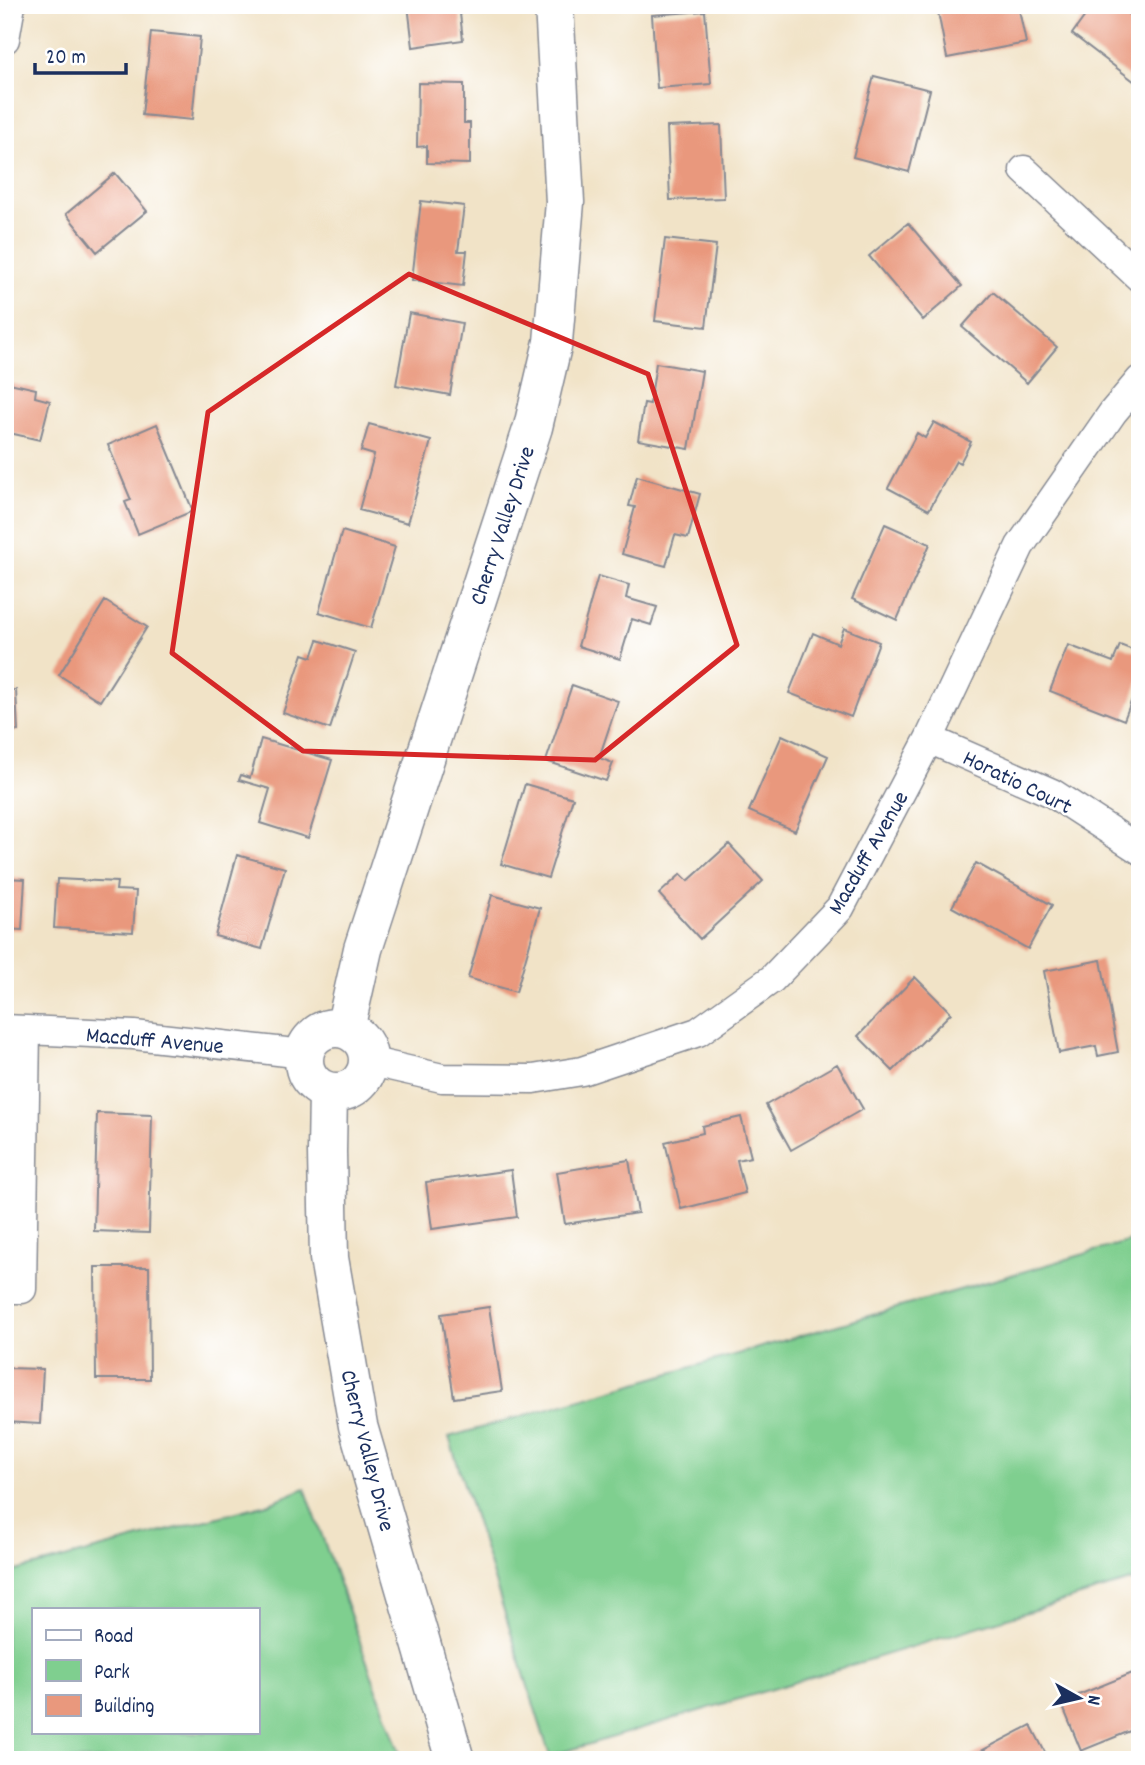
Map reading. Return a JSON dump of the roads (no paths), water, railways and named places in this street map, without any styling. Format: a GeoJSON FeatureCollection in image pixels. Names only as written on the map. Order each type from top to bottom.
{"type":"FeatureCollection","features":[{"type":"Feature","properties":{"kind":"street"},"geometry":{"type":"LineString","coordinates":[[5,40],[11,5]]}},
{"type":"Feature","properties":{"kind":"street","name":"Cherry Valley Drive"},"geometry":{"type":"LineString","coordinates":[[345,1029],[363,949],[533,427],[553,342],[565,202],[554,5]]}},
{"type":"Feature","properties":{"kind":"street"},"geometry":{"type":"LineString","coordinates":[[1024,170],[1140,278]]}},
{"type":"Feature","properties":{"kind":"street","name":"Macduff Avenue"},"geometry":{"type":"LineString","coordinates":[[368,1061],[442,1078],[533,1079],[582,1071],[698,1032],[772,979],[840,908],[929,739],[1020,546],[1113,412],[1140,380]]}},
{"type":"Feature","properties":{"kind":"street","name":"Horatio Court"},"geometry":{"type":"LineString","coordinates":[[929,739],[1052,793],[1140,850]]}},
{"type":"Feature","properties":{"kind":"street"},"geometry":{"type":"LineString","coordinates":[[328,1029],[345,1029],[358,1036],[366,1048],[368,1061],[364,1076],[355,1087],[342,1092],[328,1092],[314,1084],[306,1070],[304,1054],[313,1038],[328,1029]]}},
{"type":"Feature","properties":{"kind":"street"},"geometry":{"type":"LineString","coordinates":[[5,1289],[22,1289],[16,1030]]}},
{"type":"Feature","properties":{"kind":"street","name":"Macduff Avenue"},"geometry":{"type":"LineString","coordinates":[[16,1030],[134,1035],[304,1054]]}},
{"type":"Feature","properties":{"kind":"street","name":"Cherry Valley Drive"},"geometry":{"type":"LineString","coordinates":[[328,1092],[329,1258],[358,1426],[455,1760]]}}]}
